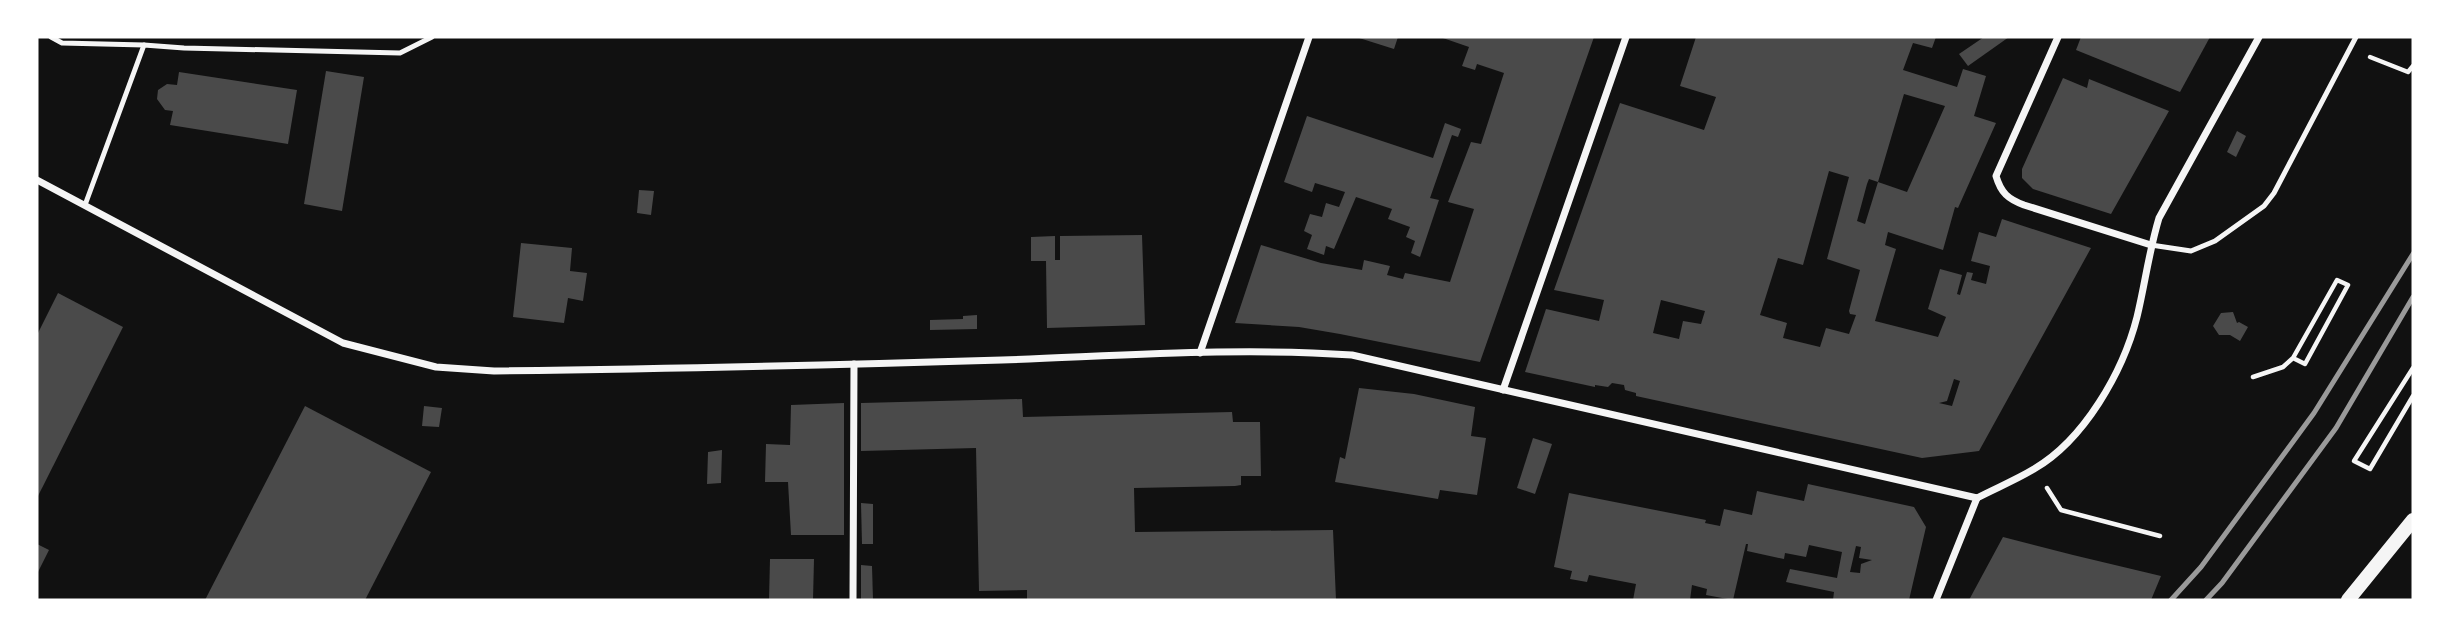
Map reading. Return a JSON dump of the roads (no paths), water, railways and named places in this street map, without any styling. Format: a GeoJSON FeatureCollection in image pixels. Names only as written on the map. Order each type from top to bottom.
{"type":"FeatureCollection","features":[{"type":"Feature","properties":{"kind":"main road"},"geometry":{"type":"LineString","coordinates":[[2348,600],[2411,529]]}},
{"type":"Feature","properties":{"kind":"street"},"geometry":{"type":"LineString","coordinates":[[1200,353],[1309,37]]}},
{"type":"Feature","properties":{"kind":"street"},"geometry":{"type":"LineString","coordinates":[[1503,390],[1626,37]]}},
{"type":"Feature","properties":{"kind":"street"},"geometry":{"type":"LineString","coordinates":[[2058,37],[1996,176],[2000,190],[2009,199],[2024,205],[2151,245]]}},
{"type":"Feature","properties":{"kind":"street"},"geometry":{"type":"LineString","coordinates":[[37,180],[343,343],[436,367],[494,371],[854,364],[1200,353],[1310,352],[1352,355],[1977,498],[2036,468],[2065,446],[2087,420],[2119,367],[2130,342],[2159,218],[2259,37]]}},
{"type":"Feature","properties":{"kind":"street"},"geometry":{"type":"LineString","coordinates":[[853,600],[854,364]]}},
{"type":"Feature","properties":{"kind":"street"},"geometry":{"type":"LineString","coordinates":[[1936,600],[1977,498]]}},
{"type":"Feature","properties":{"kind":"lane"},"geometry":{"type":"LineString","coordinates":[[51,37],[62,43],[400,53],[432,37]]}},
{"type":"Feature","properties":{"kind":"lane"},"geometry":{"type":"LineString","coordinates":[[2151,245],[2191,251],[2215,241],[2264,206],[2356,37]]}},
{"type":"Feature","properties":{"kind":"lane"},"geometry":{"type":"LineString","coordinates":[[85,205],[144,45]]}},
{"type":"Feature","properties":{"kind":"railway"},"geometry":{"type":"LineString","coordinates":[[2171,600],[2201,567],[2314,413],[2413,254]]}},
{"type":"Feature","properties":{"kind":"railway"},"geometry":{"type":"LineString","coordinates":[[2206,600],[2222,583],[2336,428],[2413,297]]}}]}
